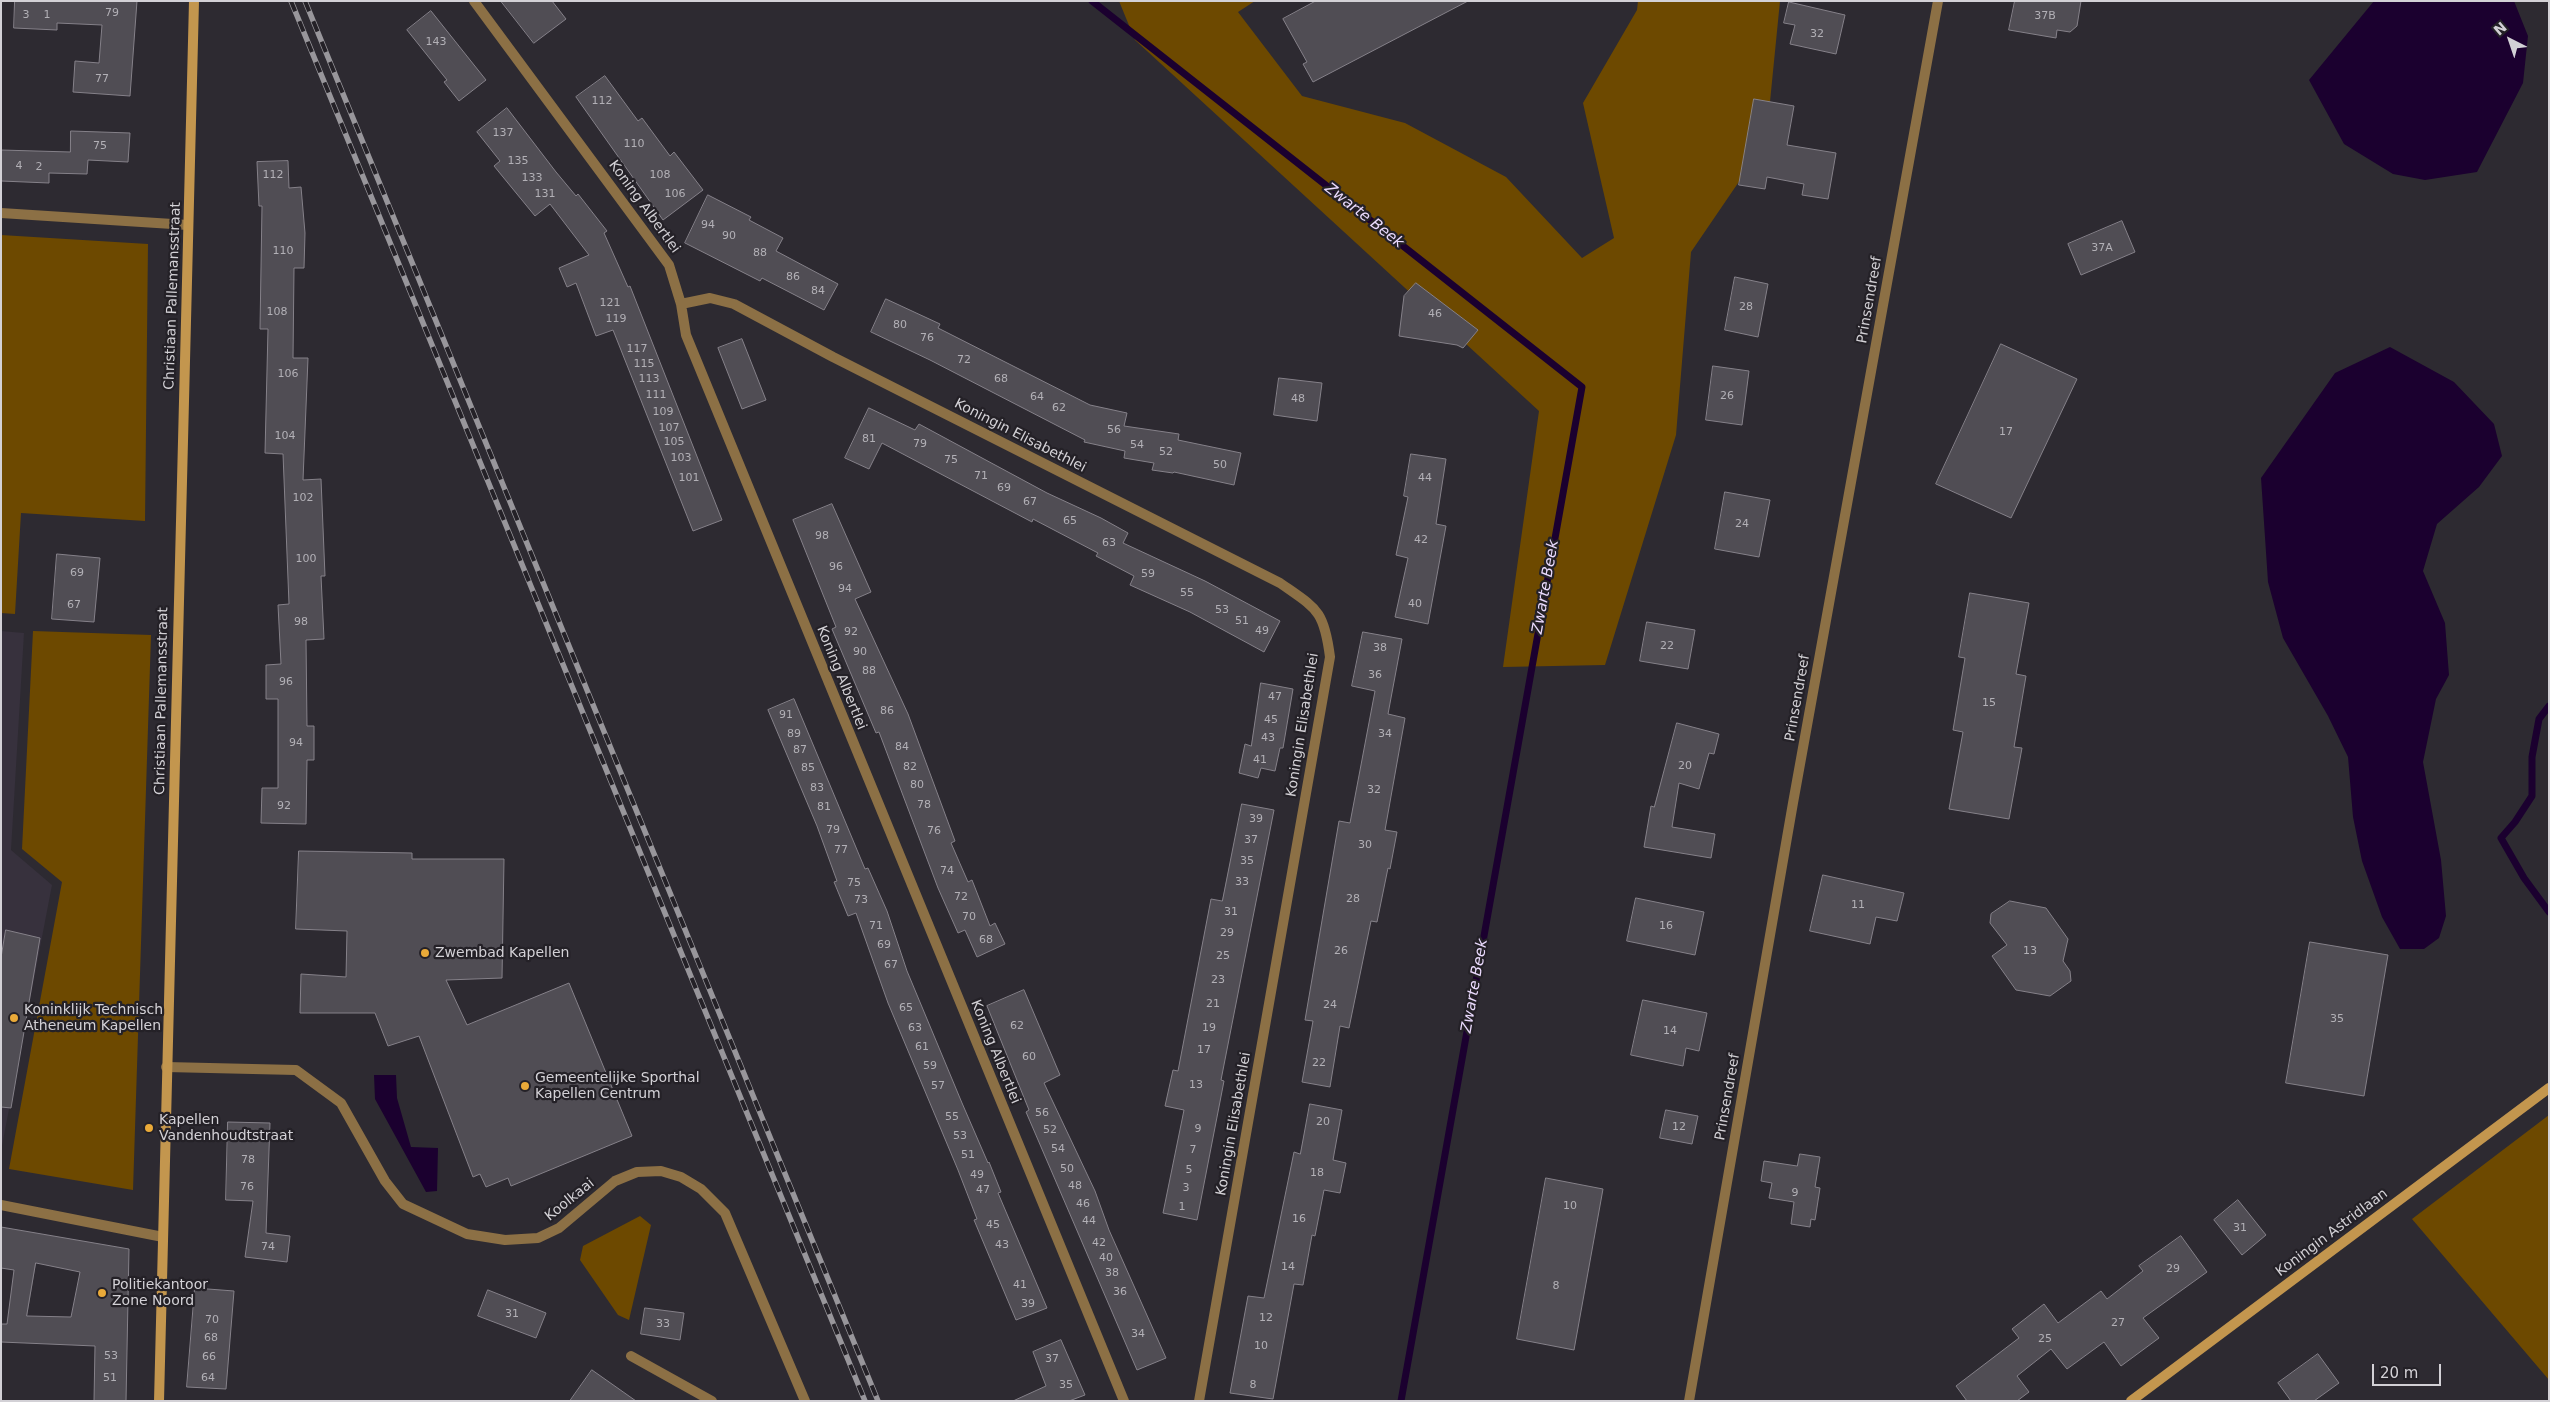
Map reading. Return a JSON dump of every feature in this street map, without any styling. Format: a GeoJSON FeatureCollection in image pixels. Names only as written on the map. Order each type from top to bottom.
{"type":"FeatureCollection","features":[{"type":"Feature","properties":{"kind":"street","name":"Christiaan Pallemansstraat"},"geometry":{"type":"LineString","coordinates":[[159,1401],[163,1237],[166,1196],[166,1067],[194,1]]}},
{"type":"Feature","properties":{"kind":"street","name":"Koning Albertlei"},"geometry":{"type":"LineString","coordinates":[[474,1],[646,230],[669,265],[681,304],[686,336],[1124,1401]]}},
{"type":"Feature","properties":{"kind":"street","name":"Prinsendreef"},"geometry":{"type":"LineString","coordinates":[[1689,1401],[1792,813],[1938,1]]}},
{"type":"Feature","properties":{"kind":"street"},"geometry":{"type":"LineString","coordinates":[[1,213],[188,225]]}},
{"type":"Feature","properties":{"kind":"street","name":"Koningin Elisabethlei"},"geometry":{"type":"LineString","coordinates":[[681,304],[710,298],[734,304],[823,352],[1280,584],[1313,606],[1326,627],[1330,656],[1199,1401]]}},
{"type":"Feature","properties":{"kind":"street","name":"Koolkaai"},"geometry":{"type":"LineString","coordinates":[[166,1067],[296,1070],[341,1103],[385,1181],[403,1204],[467,1234],[505,1240],[538,1238],[559,1228],[615,1181],[637,1172],[661,1171],[681,1177],[701,1189],[725,1213],[806,1401]]}},
{"type":"Feature","properties":{"kind":"street","name":"Koningin Astridlaan"},"geometry":{"type":"LineString","coordinates":[[2131,1401],[2549,1088]]}},
{"type":"Feature","properties":{"kind":"street"},"geometry":{"type":"LineString","coordinates":[[1,1206],[163,1237]]}},
{"type":"Feature","properties":{"kind":"street"},"geometry":{"type":"LineString","coordinates":[[631,1356],[712,1401]]}},
{"type":"Feature","properties":{"kind":"shaded area"},"geometry":{"type":"Polygon","coordinates":[[[1119,1],[1255,1],[1238,12],[1302,96],[1405,123],[1506,177],[1582,258],[1614,238],[1583,103],[1637,10],[1638,1],[1780,1],[1766,142],[1691,252],[1676,435],[1605,665],[1503,667],[1539,411],[1135,40],[1119,1]]]}},
{"type":"Feature","properties":{"kind":"shaded area"},"geometry":{"type":"Polygon","coordinates":[[[2374,1],[2514,1],[2528,36],[2523,83],[2477,172],[2425,180],[2393,174],[2344,144],[2309,80],[2374,1]]]}},
{"type":"Feature","properties":{"kind":"shaded area"},"geometry":{"type":"Polygon","coordinates":[[[1,235],[148,244],[145,521],[21,513],[15,614],[1,613],[1,235]]]}},
{"type":"Feature","properties":{"kind":"shaded area"},"geometry":{"type":"Polygon","coordinates":[[[2390,347],[2454,382],[2494,424],[2502,456],[2479,487],[2437,524],[2423,571],[2445,623],[2449,675],[2436,699],[2423,762],[2441,860],[2446,916],[2439,938],[2424,949],[2400,949],[2382,917],[2362,861],[2353,817],[2348,757],[2328,716],[2283,638],[2268,582],[2261,478],[2335,373],[2390,347]]]}},
{"type":"Feature","properties":{"kind":"shaded area","name":"Koninklijk Technisch Atheneum Kapellen"},"geometry":{"type":"Polygon","coordinates":[[[1,631],[24,633],[11,850],[52,885],[1,1151],[1,631]]]}},
{"type":"Feature","properties":{"kind":"shaded area"},"geometry":{"type":"Polygon","coordinates":[[[33,631],[151,635],[133,1190],[9,1169],[62,882],[22,849],[33,631]]]}},
{"type":"Feature","properties":{"kind":"shaded area"},"geometry":{"type":"Polygon","coordinates":[[[374,1075],[396,1075],[397,1098],[411,1147],[438,1148],[437,1191],[426,1192],[375,1099],[374,1075]]]}},
{"type":"Feature","properties":{"kind":"shaded area"},"geometry":{"type":"Polygon","coordinates":[[[2549,1115],[2549,1380],[2412,1219],[2549,1115]]]}},
{"type":"Feature","properties":{"kind":"shaded area"},"geometry":{"type":"Polygon","coordinates":[[[640,1216],[651,1225],[629,1320],[618,1315],[580,1260],[583,1246],[640,1216]]]}},
{"type":"Feature","properties":{"kind":"building"},"geometry":{"type":"Polygon","coordinates":[[[15,1],[137,1],[130,96],[73,92],[75,61],[99,63],[102,25],[57,23],[57,30],[14,28],[15,1]]]}},
{"type":"Feature","properties":{"kind":"building"},"geometry":{"type":"Polygon","coordinates":[[[501,1],[552,1],[566,19],[534,43],[501,1]]]}},
{"type":"Feature","properties":{"kind":"building"},"geometry":{"type":"Polygon","coordinates":[[[1316,1],[1468,1],[1313,82],[1303,64],[1307,62],[1283,19],[1316,1]]]}},
{"type":"Feature","properties":{"kind":"building"},"geometry":{"type":"Polygon","coordinates":[[[2015,1],[2081,1],[2077,26],[2070,32],[2057,30],[2056,38],[2009,30],[2015,1]]]}},
{"type":"Feature","properties":{"kind":"building"},"geometry":{"type":"Polygon","coordinates":[[[1789,2],[1845,15],[1836,54],[1790,44],[1795,25],[1784,23],[1789,2]]]}},
{"type":"Feature","properties":{"kind":"building"},"geometry":{"type":"Polygon","coordinates":[[[431,11],[486,80],[459,101],[444,82],[447,80],[407,30],[431,11]]]}},
{"type":"Feature","properties":{"kind":"building"},"geometry":{"type":"Polygon","coordinates":[[[605,76],[638,121],[642,118],[670,156],[674,152],[703,190],[663,220],[576,97],[605,76]]]}},
{"type":"Feature","properties":{"kind":"building"},"geometry":{"type":"Polygon","coordinates":[[[1754,99],[1794,106],[1787,145],[1836,153],[1828,199],[1802,195],[1804,184],[1767,177],[1765,189],[1739,185],[1754,99]]]}},
{"type":"Feature","properties":{"kind":"building"},"geometry":{"type":"Polygon","coordinates":[[[507,108],[556,172],[576,196],[578,194],[607,231],[604,233],[628,287],[630,286],[722,520],[693,531],[613,330],[596,336],[576,283],[567,287],[559,268],[589,255],[550,204],[535,216],[494,166],[500,161],[477,132],[507,108]]]}},
{"type":"Feature","properties":{"kind":"building"},"geometry":{"type":"Polygon","coordinates":[[[71,131],[130,133],[128,162],[88,160],[87,174],[49,173],[49,183],[1,181],[1,150],[70,152],[71,131]]]}},
{"type":"Feature","properties":{"kind":"building"},"geometry":{"type":"Polygon","coordinates":[[[288,161],[289,188],[301,187],[305,233],[304,268],[294,268],[293,358],[308,358],[303,480],[321,479],[325,576],[321,576],[324,639],[306,640],[307,726],[314,726],[314,760],[307,760],[306,824],[261,823],[262,788],[278,788],[278,699],[266,699],[266,665],[281,664],[278,605],[289,604],[283,454],[265,453],[268,329],[260,329],[262,206],[259,206],[257,162],[288,161]]]}},
{"type":"Feature","properties":{"kind":"building"},"geometry":{"type":"Polygon","coordinates":[[[708,195],[751,217],[749,220],[783,238],[776,251],[838,284],[824,310],[762,278],[760,281],[685,243],[708,195]]]}},
{"type":"Feature","properties":{"kind":"building"},"geometry":{"type":"Polygon","coordinates":[[[2122,221],[2135,252],[2081,275],[2068,244],[2122,221]]]}},
{"type":"Feature","properties":{"kind":"building"},"geometry":{"type":"Polygon","coordinates":[[[1735,277],[1768,284],[1758,337],[1725,330],[1735,277]]]}},
{"type":"Feature","properties":{"kind":"building"},"geometry":{"type":"Polygon","coordinates":[[[1416,283],[1478,330],[1463,348],[1457,345],[1399,336],[1404,296],[1416,283]]]}},
{"type":"Feature","properties":{"kind":"building"},"geometry":{"type":"Polygon","coordinates":[[[886,299],[940,324],[938,328],[1090,405],[1127,413],[1124,426],[1179,434],[1178,440],[1241,453],[1234,485],[1174,472],[1152,470],[1154,463],[1124,458],[1125,451],[1084,442],[1085,440],[930,360],[871,332],[886,299]]]}},
{"type":"Feature","properties":{"kind":"building"},"geometry":{"type":"Polygon","coordinates":[[[742,339],[766,400],[742,409],[718,348],[742,339]]]}},
{"type":"Feature","properties":{"kind":"building"},"geometry":{"type":"Polygon","coordinates":[[[2001,344],[2077,379],[2011,518],[1936,484],[2001,344]]]}},
{"type":"Feature","properties":{"kind":"building"},"geometry":{"type":"Polygon","coordinates":[[[1713,366],[1749,371],[1742,425],[1706,420],[1713,366]]]}},
{"type":"Feature","properties":{"kind":"building"},"geometry":{"type":"Polygon","coordinates":[[[1279,378],[1322,383],[1317,421],[1274,415],[1279,378]]]}},
{"type":"Feature","properties":{"kind":"building"},"geometry":{"type":"Polygon","coordinates":[[[869,408],[915,430],[919,424],[1047,493],[1101,518],[1128,533],[1123,543],[1205,581],[1280,621],[1264,652],[1190,612],[1130,585],[1134,576],[1096,556],[1098,553],[1033,519],[1032,522],[882,443],[869,469],[845,458],[869,408]]]}},
{"type":"Feature","properties":{"kind":"building"},"geometry":{"type":"Polygon","coordinates":[[[1411,454],[1446,459],[1436,524],[1446,526],[1428,624],[1395,617],[1408,558],[1396,555],[1408,497],[1404,496],[1411,454]]]}},
{"type":"Feature","properties":{"kind":"building"},"geometry":{"type":"Polygon","coordinates":[[[1725,492],[1770,500],[1759,557],[1715,549],[1725,492]]]}},
{"type":"Feature","properties":{"kind":"building"},"geometry":{"type":"Polygon","coordinates":[[[832,504],[871,592],[855,599],[908,714],[955,841],[951,843],[968,882],[972,880],[990,926],[995,923],[1005,944],[977,957],[965,930],[958,933],[938,888],[879,732],[876,733],[832,629],[836,627],[793,520],[832,504]]]}},
{"type":"Feature","properties":{"kind":"building"},"geometry":{"type":"Polygon","coordinates":[[[57,554],[100,558],[94,622],[52,619],[57,554]]]}},
{"type":"Feature","properties":{"kind":"building"},"geometry":{"type":"Polygon","coordinates":[[[1970,593],[2029,603],[2016,674],[2026,676],[2014,747],[2022,748],[2009,819],[1949,809],[1963,732],[1953,730],[1965,658],[1959,657],[1970,593]]]}},
{"type":"Feature","properties":{"kind":"building"},"geometry":{"type":"Polygon","coordinates":[[[1647,622],[1695,630],[1688,669],[1640,661],[1647,622]]]}},
{"type":"Feature","properties":{"kind":"building"},"geometry":{"type":"Polygon","coordinates":[[[1363,632],[1402,639],[1388,714],[1405,718],[1385,830],[1397,832],[1377,922],[1371,921],[1349,1028],[1340,1026],[1330,1087],[1302,1082],[1313,1021],[1305,1020],[1339,821],[1350,823],[1375,691],[1352,686],[1363,632]]]}},
{"type":"Feature","properties":{"kind":"building"},"geometry":{"type":"Polygon","coordinates":[[[1261,683],[1293,689],[1283,748],[1280,748],[1275,771],[1261,768],[1258,778],[1239,773],[1245,744],[1251,746],[1261,683]]]}},
{"type":"Feature","properties":{"kind":"building"},"geometry":{"type":"Polygon","coordinates":[[[794,699],[865,869],[868,868],[887,911],[907,971],[962,1103],[989,1162],[1001,1192],[998,1193],[1047,1308],[1016,1320],[974,1220],[977,1219],[958,1170],[888,1003],[856,913],[848,916],[834,882],[837,881],[817,826],[768,710],[794,699]]]}},
{"type":"Feature","properties":{"kind":"building"},"geometry":{"type":"Polygon","coordinates":[[[1677,723],[1719,734],[1714,754],[1709,753],[1699,789],[1679,783],[1672,827],[1715,834],[1711,858],[1644,847],[1651,806],[1654,807],[1677,723]]]}},
{"type":"Feature","properties":{"kind":"building"},"geometry":{"type":"Polygon","coordinates":[[[1242,804],[1274,810],[1221,1080],[1224,1081],[1197,1220],[1163,1213],[1184,1110],[1165,1106],[1173,1070],[1178,1071],[1211,899],[1222,901],[1242,804]]]}},
{"type":"Feature","properties":{"kind":"building"},"geometry":{"type":"Polygon","coordinates":[[[299,851],[412,853],[412,859],[504,859],[502,978],[446,980],[467,1025],[569,983],[632,1136],[511,1186],[508,1178],[486,1187],[480,1174],[473,1177],[419,1036],[388,1046],[375,1013],[300,1013],[301,974],[346,977],[347,931],[296,929],[299,851]]]}},
{"type":"Feature","properties":{"kind":"building"},"geometry":{"type":"Polygon","coordinates":[[[1823,875],[1904,893],[1897,921],[1876,917],[1870,944],[1810,931],[1823,875]]]}},
{"type":"Feature","properties":{"kind":"building"},"geometry":{"type":"Polygon","coordinates":[[[1636,898],[1704,912],[1695,955],[1627,941],[1636,898]]]}},
{"type":"Feature","properties":{"kind":"building"},"geometry":{"type":"Polygon","coordinates":[[[2010,901],[2046,908],[2068,939],[2063,961],[2070,971],[2071,981],[2050,996],[2016,990],[1992,956],[2007,945],[1990,923],[1991,914],[2010,901]]]}},
{"type":"Feature","properties":{"kind":"building"},"geometry":{"type":"Polygon","coordinates":[[[6,930],[40,938],[11,1108],[1,1107],[1,958],[6,930]]]}},
{"type":"Feature","properties":{"kind":"building"},"geometry":{"type":"Polygon","coordinates":[[[2310,942],[2388,955],[2364,1096],[2286,1083],[2310,942]]]}},
{"type":"Feature","properties":{"kind":"building"},"geometry":{"type":"Polygon","coordinates":[[[1024,990],[1060,1075],[1044,1083],[1095,1191],[1109,1230],[1166,1358],[1137,1370],[1026,1112],[1029,1110],[987,1006],[1024,990]]]}},
{"type":"Feature","properties":{"kind":"building"},"geometry":{"type":"Polygon","coordinates":[[[1643,1000],[1707,1013],[1699,1051],[1686,1048],[1683,1066],[1631,1055],[1643,1000]]]}},
{"type":"Feature","properties":{"kind":"building"},"geometry":{"type":"Polygon","coordinates":[[[1310,1104],[1342,1110],[1333,1160],[1346,1163],[1340,1193],[1324,1190],[1315,1236],[1312,1235],[1303,1285],[1294,1284],[1273,1399],[1230,1393],[1248,1296],[1264,1298],[1294,1152],[1300,1154],[1310,1104]]]}},
{"type":"Feature","properties":{"kind":"building"},"geometry":{"type":"Polygon","coordinates":[[[1666,1110],[1698,1116],[1692,1144],[1660,1138],[1666,1110]]]}},
{"type":"Feature","properties":{"kind":"building"},"geometry":{"type":"Polygon","coordinates":[[[228,1122],[270,1123],[266,1233],[290,1236],[287,1262],[245,1257],[253,1201],[226,1200],[228,1122]]]}},
{"type":"Feature","properties":{"kind":"building"},"geometry":{"type":"Polygon","coordinates":[[[1800,1154],[1820,1157],[1815,1187],[1820,1188],[1815,1220],[1811,1219],[1810,1227],[1791,1224],[1794,1202],[1769,1198],[1772,1183],[1761,1181],[1764,1161],[1797,1166],[1800,1154]]]}},
{"type":"Feature","properties":{"kind":"building"},"geometry":{"type":"Polygon","coordinates":[[[1546,1178],[1603,1189],[1574,1350],[1517,1339],[1546,1178]]]}},
{"type":"Feature","properties":{"kind":"building"},"geometry":{"type":"Polygon","coordinates":[[[2238,1200],[2266,1235],[2242,1255],[2214,1220],[2238,1200]]]}},
{"type":"Feature","properties":{"kind":"building","name":"Politiekantoor Zone Noord"},"geometry":{"type":"Polygon","coordinates":[[[1,1227],[129,1249],[126,1401],[94,1401],[95,1346],[1,1342],[1,1324],[7,1324],[14,1270],[1,1268],[1,1227]],[[36,1263],[27,1316],[71,1317],[80,1272],[36,1263]]]}},
{"type":"Feature","properties":{"kind":"building"},"geometry":{"type":"Polygon","coordinates":[[[2181,1236],[2207,1272],[2143,1318],[2159,1338],[2121,1366],[2104,1342],[2067,1369],[2051,1349],[2017,1376],[2029,1392],[2017,1401],[1967,1401],[1956,1386],[2019,1338],[2012,1329],[2044,1304],[2058,1323],[2101,1291],[2107,1299],[2143,1271],[2139,1266],[2181,1236]]]}},
{"type":"Feature","properties":{"kind":"building"},"geometry":{"type":"Polygon","coordinates":[[[195,1288],[234,1291],[226,1389],[187,1387],[195,1288]]]}},
{"type":"Feature","properties":{"kind":"building"},"geometry":{"type":"Polygon","coordinates":[[[488,1290],[546,1313],[536,1338],[478,1316],[488,1290]]]}},
{"type":"Feature","properties":{"kind":"building"},"geometry":{"type":"Polygon","coordinates":[[[645,1308],[684,1313],[680,1340],[641,1334],[645,1308]]]}},
{"type":"Feature","properties":{"kind":"building"},"geometry":{"type":"Polygon","coordinates":[[[1061,1340],[1085,1395],[1069,1401],[1013,1401],[1046,1386],[1033,1352],[1061,1340]]]}},
{"type":"Feature","properties":{"kind":"building"},"geometry":{"type":"Polygon","coordinates":[[[2318,1354],[2339,1383],[2314,1401],[2291,1401],[2278,1383],[2318,1354]]]}},
{"type":"Feature","properties":{"kind":"building"},"geometry":{"type":"Polygon","coordinates":[[[592,1370],[636,1401],[570,1401],[592,1370]]]}},
{"type":"Feature","properties":{"kind":"waterway","name":"Zwarte Beek"},"geometry":{"type":"LineString","coordinates":[[1092,1],[1582,387],[1401,1401]]}},
{"type":"Feature","properties":{"kind":"waterway"},"geometry":{"type":"LineString","coordinates":[[2549,706],[2539,719],[2532,757],[2532,796],[2515,822],[2501,838],[2524,878],[2549,912]]}},
{"type":"Feature","properties":{"kind":"railway"},"geometry":{"type":"LineString","coordinates":[[291,1],[865,1401]]}},
{"type":"Feature","properties":{"kind":"railway"},"geometry":{"type":"LineString","coordinates":[[305,1],[878,1401]]}},
{"type":"Feature","properties":{"kind":"place","name":"Zwembad Kapellen"},"geometry":{"type":"Point","coordinates":[425,953]}},
{"type":"Feature","properties":{"kind":"place","name":"Koninklijk Technisch Atheneum Kapellen"},"geometry":{"type":"Point","coordinates":[14,1018]}},
{"type":"Feature","properties":{"kind":"place","name":"Gemeentelijke Sporthal Kapellen Centrum"},"geometry":{"type":"Point","coordinates":[525,1086]}},
{"type":"Feature","properties":{"kind":"place","name":"Kapellen Vandenhoudtstraat"},"geometry":{"type":"Point","coordinates":[149,1128]}},
{"type":"Feature","properties":{"kind":"place","name":"Politiekantoor Zone Noord"},"geometry":{"type":"Point","coordinates":[102,1293]}}]}
